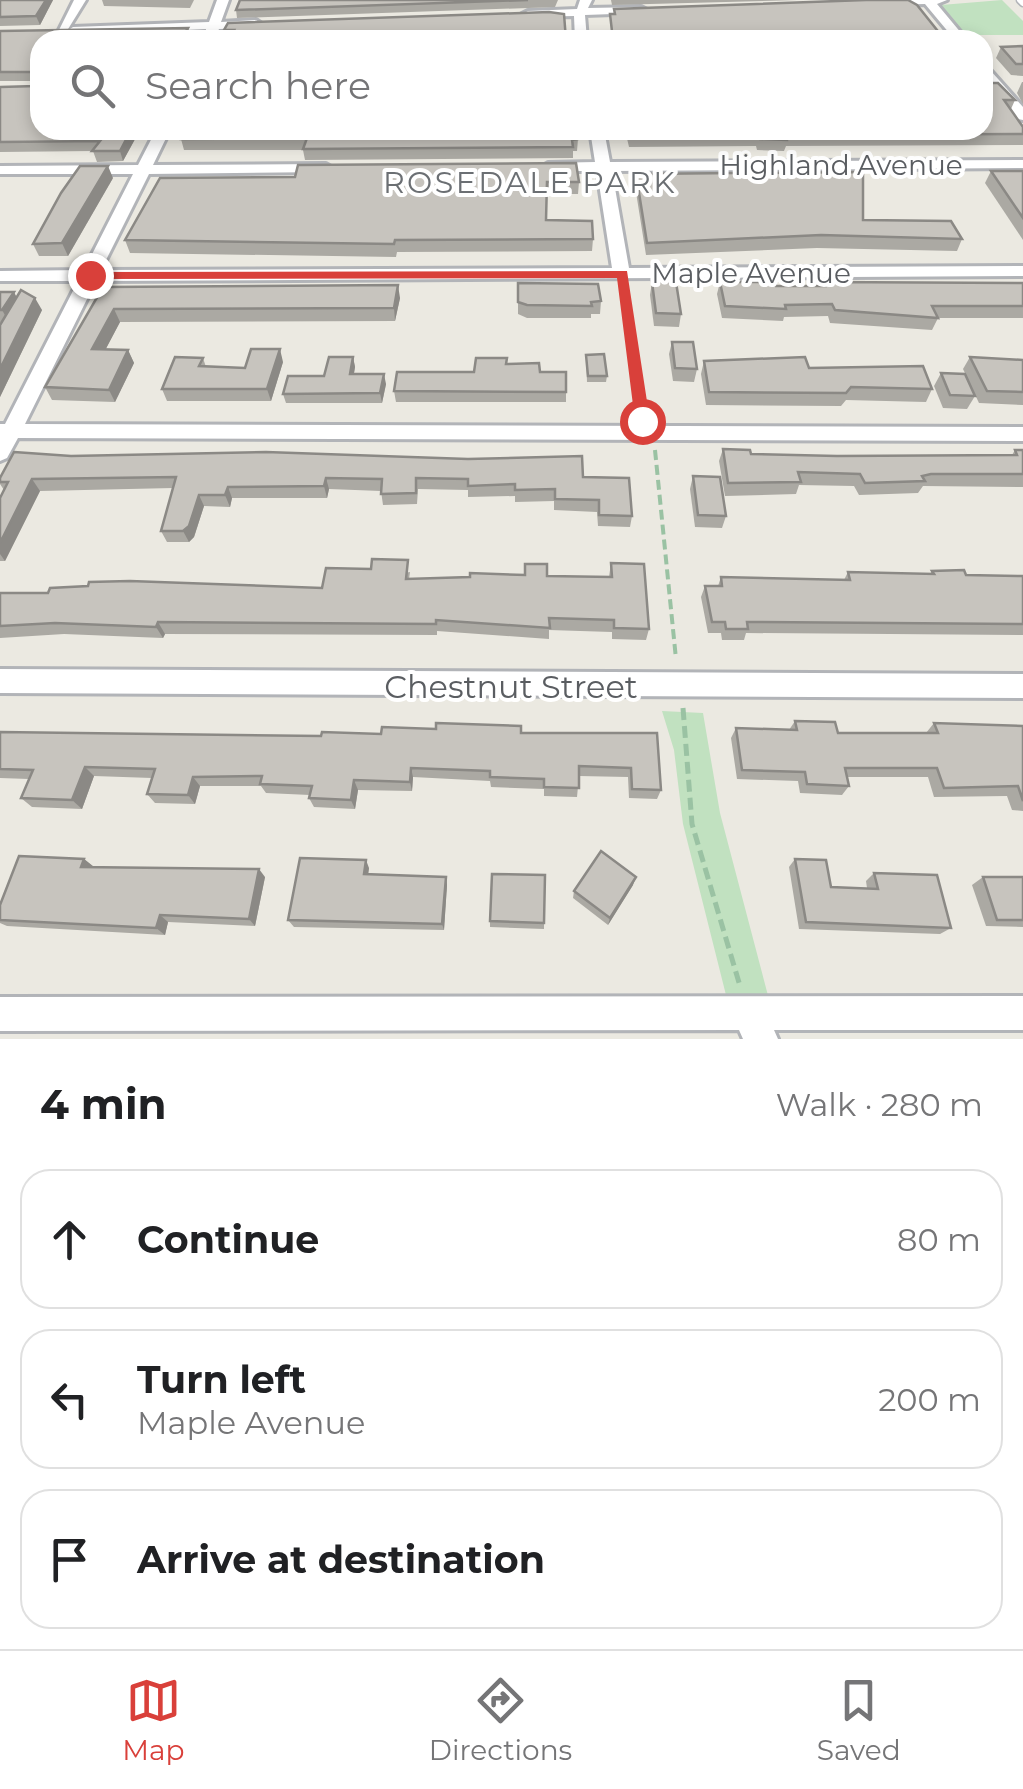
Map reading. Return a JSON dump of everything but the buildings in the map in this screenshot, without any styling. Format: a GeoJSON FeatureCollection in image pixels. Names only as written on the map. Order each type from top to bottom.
{"type":"FeatureCollection","features":[{"type":"Feature","properties":{"kind":"street"},"geometry":{"type":"LineString","coordinates":[[62,30],[80,0]]}},
{"type":"Feature","properties":{"kind":"street"},"geometry":{"type":"LineString","coordinates":[[212,30],[222,0]]}},
{"type":"Feature","properties":{"kind":"street"},"geometry":{"type":"LineString","coordinates":[[928,0],[953,30]]}},
{"type":"Feature","properties":{"kind":"street"},"geometry":{"type":"LineString","coordinates":[[870,2],[941,0]]}},
{"type":"Feature","properties":{"kind":"street"},"geometry":{"type":"LineString","coordinates":[[514,15],[583,6],[656,10]]}},
{"type":"Feature","properties":{"kind":"street"},"geometry":{"type":"LineString","coordinates":[[92,30],[266,24]]}},
{"type":"Feature","properties":{"kind":"street"},"geometry":{"type":"LineString","coordinates":[[993,83],[1023,83]]}},
{"type":"Feature","properties":{"kind":"street"},"geometry":{"type":"LineString","coordinates":[[993,86],[1023,116]]}},
{"type":"Feature","properties":{"kind":"street"},"geometry":{"type":"LineString","coordinates":[[0,453],[6,431],[157,140]]}},
{"type":"Feature","properties":{"kind":"street"},"geometry":{"type":"LineString","coordinates":[[599,140],[622,274]]}},
{"type":"Feature","properties":{"kind":"street","name":"Highland Avenue"},"geometry":{"type":"LineString","coordinates":[[535,167],[1023,164]]}},
{"type":"Feature","properties":{"kind":"street"},"geometry":{"type":"LineString","coordinates":[[0,170],[338,168]]}},
{"type":"Feature","properties":{"kind":"street","name":"Maple Avenue"},"geometry":{"type":"LineString","coordinates":[[0,276],[1023,270]]}},
{"type":"Feature","properties":{"kind":"street"},"geometry":{"type":"LineString","coordinates":[[6,431],[1023,434]]}},
{"type":"Feature","properties":{"kind":"street","name":"Chestnut Street"},"geometry":{"type":"LineString","coordinates":[[0,681],[1023,686]]}},
{"type":"Feature","properties":{"kind":"street"},"geometry":{"type":"LineString","coordinates":[[0,1014],[754,1026],[1023,1013]]}},
{"type":"Feature","properties":{"kind":"path"},"geometry":{"type":"LineString","coordinates":[[622,274],[642,421]]}},
{"type":"Feature","properties":{"kind":"path"},"geometry":{"type":"LineString","coordinates":[[655,448],[677,672]]}},
{"type":"Feature","properties":{"kind":"path"},"geometry":{"type":"LineString","coordinates":[[684,707],[692,824],[754,1026]]}},
{"type":"Feature","properties":{"kind":"green space"},"geometry":{"type":"Polygon","coordinates":[[[1002,0],[1023,21],[1023,35],[959,30],[941,5],[1002,0]]]}},
{"type":"Feature","properties":{"kind":"green space"},"geometry":{"type":"Polygon","coordinates":[[[662,711],[703,713],[720,813],[771,1007],[729,1007],[683,824],[674,750],[662,711]]]}},
{"type":"Feature","properties":{"kind":"district","name":"ROSEDALE PARK"},"geometry":{"type":"Point","coordinates":[530,182]}},
{"type":"Feature","properties":{"kind":"route"},"geometry":{"type":"LineString","coordinates":[[90,275],[622,274],[642,421]]}}]}
